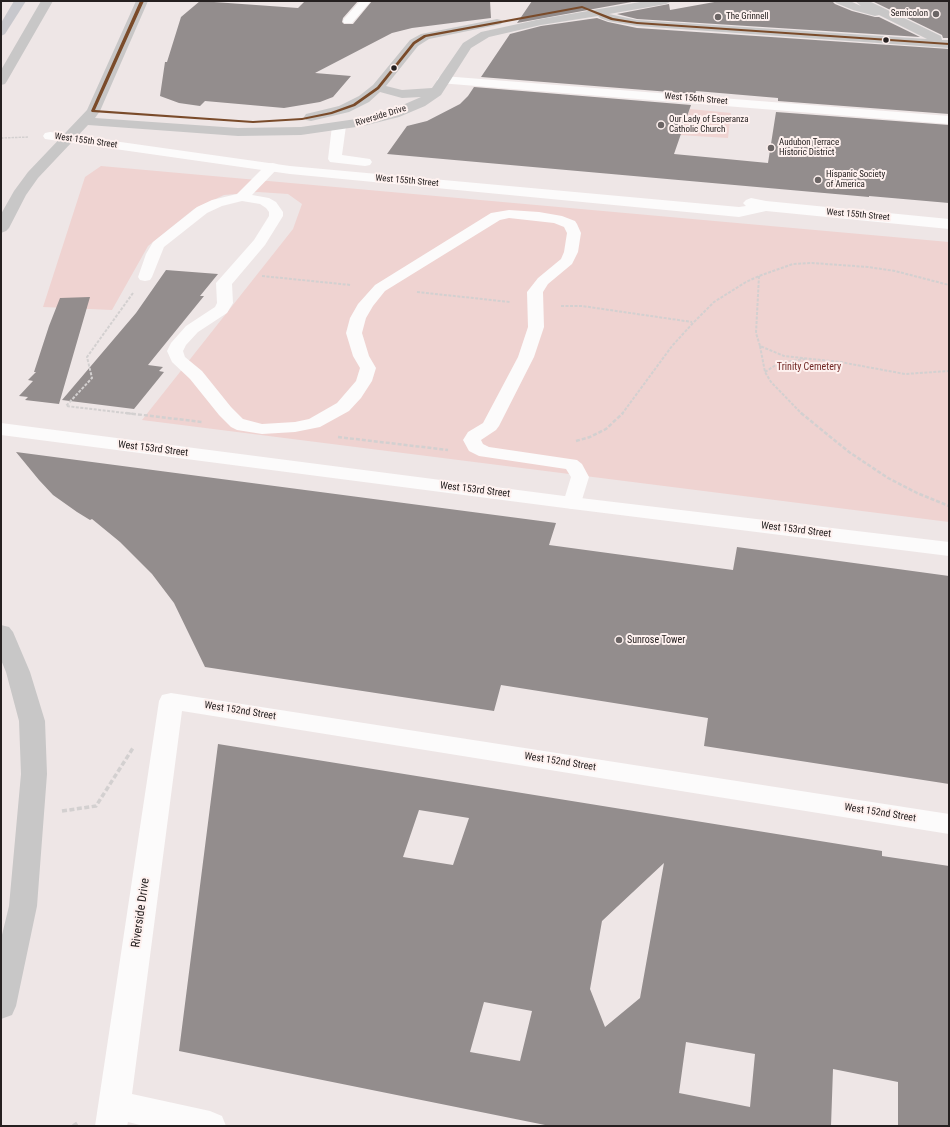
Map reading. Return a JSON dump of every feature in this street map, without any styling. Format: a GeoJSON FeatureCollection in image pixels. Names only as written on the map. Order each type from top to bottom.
{"type":"FeatureCollection","features":[{"type":"Feature","properties":{"kind":"highway"},"geometry":{"type":"LineString","coordinates":[[1,32],[20,1]]}},
{"type":"Feature","properties":{"kind":"main road"},"geometry":{"type":"LineString","coordinates":[[1,81],[47,1]]}},
{"type":"Feature","properties":{"kind":"main road"},"geometry":{"type":"LineString","coordinates":[[1,228],[19,194],[33,174],[89,116],[142,1]]}},
{"type":"Feature","properties":{"kind":"main road","name":"Riverside Drive"},"geometry":{"type":"LineString","coordinates":[[89,116],[188,117],[253,122],[302,119],[332,113],[364,99],[378,88],[414,43],[430,34],[616,1]]}},
{"type":"Feature","properties":{"kind":"main road","name":"Riverside Drive"},"geometry":{"type":"LineString","coordinates":[[89,116],[179,129],[259,132],[301,131],[363,122],[394,114],[420,103],[436,92],[443,80],[457,44],[494,32],[666,1]]}},
{"type":"Feature","properties":{"kind":"main road"},"geometry":{"type":"LineString","coordinates":[[840,1],[857,8],[886,15]]}},
{"type":"Feature","properties":{"kind":"main road"},"geometry":{"type":"LineString","coordinates":[[861,1],[886,15],[949,44]]}},
{"type":"Feature","properties":{"kind":"main road"},"geometry":{"type":"LineString","coordinates":[[582,7],[612,19],[638,23],[949,44]]}},
{"type":"Feature","properties":{"kind":"main road"},"geometry":{"type":"LineString","coordinates":[[414,43],[457,44]]}},
{"type":"Feature","properties":{"kind":"main road"},"geometry":{"type":"LineString","coordinates":[[378,88],[402,94],[436,92]]}},
{"type":"Feature","properties":{"kind":"main road"},"geometry":{"type":"LineString","coordinates":[[1,632],[18,672],[32,721],[34,774],[23,906],[1,1006]]}},
{"type":"Feature","properties":{"kind":"street","name":"West 156th Street"},"geometry":{"type":"LineString","coordinates":[[443,80],[949,120]]}},
{"type":"Feature","properties":{"kind":"street","name":"West 155th Street"},"geometry":{"type":"LineString","coordinates":[[339,126],[335,159],[378,163]]}},
{"type":"Feature","properties":{"kind":"street","name":"West 155th Street"},"geometry":{"type":"LineString","coordinates":[[50,136],[272,167],[740,212],[766,206]]}},
{"type":"Feature","properties":{"kind":"street","name":"West 155th Street"},"geometry":{"type":"LineString","coordinates":[[660,191],[730,198],[766,206],[949,224]]}},
{"type":"Feature","properties":{"kind":"street","name":"West 153rd Street"},"geometry":{"type":"LineString","coordinates":[[1,429],[572,503],[949,549]]}},
{"type":"Feature","properties":{"kind":"street","name":"West 152nd Street"},"geometry":{"type":"LineString","coordinates":[[171,700],[949,824]]}},
{"type":"Feature","properties":{"kind":"street","name":"Riverside Drive"},"geometry":{"type":"LineString","coordinates":[[113,1116],[171,700]]}},
{"type":"Feature","properties":{"kind":"street"},"geometry":{"type":"LineString","coordinates":[[113,1116],[210,1126]]}},
{"type":"Feature","properties":{"kind":"lane"},"geometry":{"type":"LineString","coordinates":[[348,21],[366,1]]}},
{"type":"Feature","properties":{"kind":"lane"},"geometry":{"type":"LineString","coordinates":[[242,197],[272,167]]}},
{"type":"Feature","properties":{"kind":"lane"},"geometry":{"type":"LineString","coordinates":[[145,277],[153,254],[158,245],[202,210],[217,203],[242,197],[264,201],[271,204],[276,212],[276,216],[260,242],[224,283],[226,303],[222,310],[192,329],[179,343],[175,351],[178,359],[196,375],[225,411],[237,422],[251,428],[275,429],[295,427],[314,423],[330,415],[347,402],[364,381],[368,368],[361,356],[354,333],[358,318],[366,304],[380,288],[493,217],[509,214],[539,216],[564,221],[570,224],[574,232],[571,252],[567,261],[538,286],[535,292],[536,327],[526,357],[490,426],[474,436],[472,440],[475,447],[485,452],[571,464],[576,468],[580,477],[572,503]]}},
{"type":"Feature","properties":{"kind":"path"},"geometry":{"type":"LineString","coordinates":[[1,138],[50,136]]}},
{"type":"Feature","properties":{"kind":"path"},"geometry":{"type":"LineString","coordinates":[[575,441],[606,429],[618,419],[672,346],[693,322],[714,302],[746,282],[759,276],[793,264],[820,264],[868,267],[895,271],[949,285]]}},
{"type":"Feature","properties":{"kind":"path"},"geometry":{"type":"LineString","coordinates":[[233,273],[574,308],[582,306],[693,322]]}},
{"type":"Feature","properties":{"kind":"path"},"geometry":{"type":"LineString","coordinates":[[759,276],[756,333],[765,372],[784,398],[849,452],[888,478],[917,493],[949,506]]}},
{"type":"Feature","properties":{"kind":"path"},"geometry":{"type":"LineString","coordinates":[[75,407],[66,406],[92,378],[87,357],[145,277]]}},
{"type":"Feature","properties":{"kind":"path"},"geometry":{"type":"LineString","coordinates":[[760,346],[784,356],[813,358],[905,374],[949,371]]}},
{"type":"Feature","properties":{"kind":"path"},"geometry":{"type":"LineString","coordinates":[[765,372],[779,363],[791,360],[813,358]]}},
{"type":"Feature","properties":{"kind":"path"},"geometry":{"type":"LineString","coordinates":[[31,817],[96,806],[134,746]]}},
{"type":"Feature","properties":{"kind":"green space"},"geometry":{"type":"Polygon","coordinates":[[[690,109],[731,113],[728,138],[679,135],[690,109]]]}},
{"type":"Feature","properties":{"kind":"green space","name":"Trinity Cemetery"},"geometry":{"type":"Polygon","coordinates":[[[101,166],[949,242],[949,522],[142,420],[293,229],[302,204],[288,194],[258,192],[224,195],[194,209],[148,246],[112,310],[43,307],[85,177],[101,166]]]}},
{"type":"Feature","properties":{"kind":"building"},"geometry":{"type":"Polygon","coordinates":[[[200,1],[298,8],[305,1],[358,1],[343,18],[342,22],[344,24],[353,24],[372,1],[490,1],[491,18],[412,28],[392,33],[315,73],[351,76],[333,97],[320,102],[284,108],[205,101],[200,106],[179,103],[160,96],[165,62],[167,62],[181,17],[200,1]]]}},
{"type":"Feature","properties":{"kind":"building"},"geometry":{"type":"Polygon","coordinates":[[[532,1],[637,1],[517,23],[532,1]]]}},
{"type":"Feature","properties":{"kind":"building","name":"The Grinnell"},"geometry":{"type":"Polygon","coordinates":[[[720,1],[832,1],[835,4],[852,11],[879,17],[920,37],[637,19],[617,14],[669,4],[670,10],[720,1]]]}},
{"type":"Feature","properties":{"kind":"building"},"geometry":{"type":"Polygon","coordinates":[[[872,1],[949,1],[949,38],[943,38],[942,35],[872,1]]]}},
{"type":"Feature","properties":{"kind":"building"},"geometry":{"type":"Polygon","coordinates":[[[597,18],[608,22],[637,28],[949,49],[949,114],[778,101],[778,98],[696,91],[695,94],[481,77],[510,34],[541,26],[597,18]]]}},
{"type":"Feature","properties":{"kind":"building"},"geometry":{"type":"Polygon","coordinates":[[[474,87],[691,105],[674,154],[768,163],[776,112],[949,125],[949,203],[387,154],[407,126],[427,121],[460,104],[474,87]]]}},
{"type":"Feature","properties":{"kind":"building"},"geometry":{"type":"Polygon","coordinates":[[[166,270],[218,274],[200,296],[204,296],[148,365],[163,367],[159,371],[164,372],[134,409],[62,400],[136,313],[166,270]]]}},
{"type":"Feature","properties":{"kind":"building"},"geometry":{"type":"Polygon","coordinates":[[[90,297],[59,404],[25,400],[28,397],[19,396],[33,381],[28,380],[36,372],[34,372],[60,298],[90,297]]]}},
{"type":"Feature","properties":{"kind":"building"},"geometry":{"type":"Polygon","coordinates":[[[16,452],[556,523],[549,545],[733,570],[737,547],[949,576],[949,784],[704,746],[708,718],[501,685],[494,711],[205,667],[174,603],[152,574],[120,542],[92,519],[90,520],[77,512],[53,495],[16,452]]]}},
{"type":"Feature","properties":{"kind":"building"},"geometry":{"type":"Polygon","coordinates":[[[218,744],[882,851],[882,856],[949,866],[949,1126],[898,1126],[898,1082],[833,1069],[831,1126],[550,1126],[179,1051],[218,744]],[[419,810],[403,857],[453,865],[469,818],[419,810]],[[664,863],[602,921],[590,989],[605,1027],[640,998],[664,863]],[[484,1002],[470,1052],[520,1061],[532,1011],[484,1002]],[[686,1042],[679,1093],[750,1107],[755,1054],[686,1042]]]}},
{"type":"Feature","properties":{"kind":"transit line"},"geometry":{"type":"LineString","coordinates":[[93,111],[142,1]]}},
{"type":"Feature","properties":{"kind":"transit line"},"geometry":{"type":"LineString","coordinates":[[93,111],[253,122],[302,119],[332,113],[354,105],[378,88],[414,43],[425,36],[582,7],[612,19],[637,23],[949,44]]}},
{"type":"Feature","properties":{"kind":"place","name":"Semicolon"},"geometry":{"type":"Point","coordinates":[936,14]}},
{"type":"Feature","properties":{"kind":"place","name":"The Grinnell"},"geometry":{"type":"Point","coordinates":[718,17]}},
{"type":"Feature","properties":{"kind":"place","name":"Our Lady of Esperanza Catholic Church"},"geometry":{"type":"Point","coordinates":[661,125]}},
{"type":"Feature","properties":{"kind":"place","name":"Audubon Terrace Historic District"},"geometry":{"type":"Point","coordinates":[771,148]}},
{"type":"Feature","properties":{"kind":"place","name":"Hispanic Society of America"},"geometry":{"type":"Point","coordinates":[818,180]}},
{"type":"Feature","properties":{"kind":"place","name":"Sunrose Tower"},"geometry":{"type":"Point","coordinates":[619,640]}}]}
